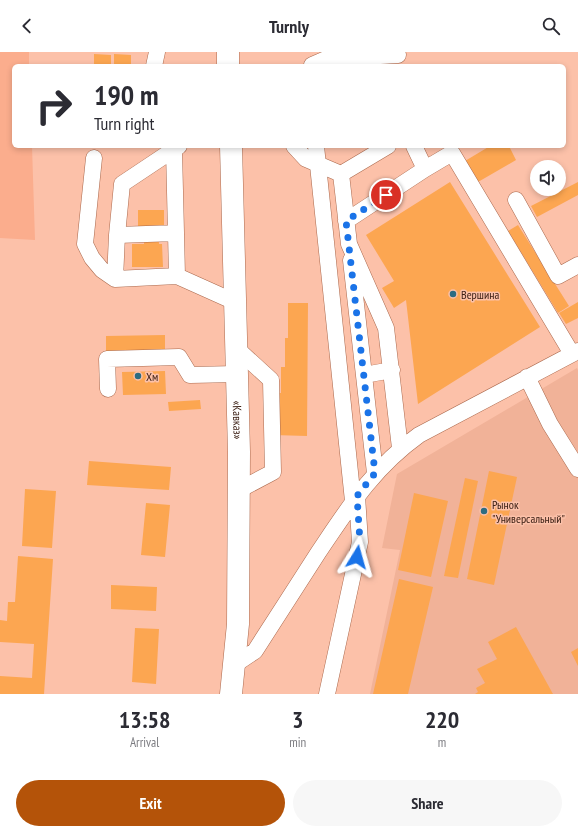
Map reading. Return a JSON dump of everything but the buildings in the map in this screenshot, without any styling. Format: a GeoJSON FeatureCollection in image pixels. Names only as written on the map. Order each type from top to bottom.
{"type":"FeatureCollection","features":[{"type":"Feature","properties":{"kind":"highway"},"geometry":{"type":"LineString","coordinates":[[228,52],[228,64]]}},
{"type":"Feature","properties":{"kind":"highway","name":"«Кавказ»"},"geometry":{"type":"LineString","coordinates":[[231,148],[239,490],[238,624],[231,694]]}},
{"type":"Feature","properties":{"kind":"street"},"geometry":{"type":"LineString","coordinates":[[146,52],[149,64]]}},
{"type":"Feature","properties":{"kind":"street"},"geometry":{"type":"LineString","coordinates":[[154,64],[157,52]]}},
{"type":"Feature","properties":{"kind":"street"},"geometry":{"type":"LineString","coordinates":[[319,59],[398,55],[397,52]]}},
{"type":"Feature","properties":{"kind":"street"},"geometry":{"type":"LineString","coordinates":[[177,148],[177,276]]}},
{"type":"Feature","properties":{"kind":"street"},"geometry":{"type":"LineString","coordinates":[[116,279],[117,235],[122,184],[177,148]]}},
{"type":"Feature","properties":{"kind":"street"},"geometry":{"type":"LineString","coordinates":[[296,148],[306,159],[341,174]]}},
{"type":"Feature","properties":{"kind":"street"},"geometry":{"type":"LineString","coordinates":[[316,148],[360,542],[328,694]]}},
{"type":"Feature","properties":{"kind":"street"},"geometry":{"type":"LineString","coordinates":[[341,174],[385,148]]}},
{"type":"Feature","properties":{"kind":"street"},"geometry":{"type":"LineString","coordinates":[[415,148],[425,168]]}},
{"type":"Feature","properties":{"kind":"street"},"geometry":{"type":"LineString","coordinates":[[234,665],[255,651],[355,499],[375,473],[400,448],[419,435],[575,353],[452,153],[425,168],[346,221]]}},
{"type":"Feature","properties":{"kind":"street"},"geometry":{"type":"LineString","coordinates":[[94,158],[85,244],[92,258],[102,270],[116,279],[177,276],[235,302]]}},
{"type":"Feature","properties":{"kind":"street"},"geometry":{"type":"LineString","coordinates":[[341,174],[375,473]]}},
{"type":"Feature","properties":{"kind":"street"},"geometry":{"type":"LineString","coordinates":[[516,200],[558,276],[578,265]]}},
{"type":"Feature","properties":{"kind":"street"},"geometry":{"type":"LineString","coordinates":[[117,235],[176,233]]}},
{"type":"Feature","properties":{"kind":"street"},"geometry":{"type":"LineString","coordinates":[[349,244],[386,328],[400,448]]}},
{"type":"Feature","properties":{"kind":"street"},"geometry":{"type":"LineString","coordinates":[[236,348],[271,380],[273,465],[273,472],[239,490]]}},
{"type":"Feature","properties":{"kind":"street"},"geometry":{"type":"LineString","coordinates":[[108,389],[107,359],[179,357],[190,375],[237,374]]}},
{"type":"Feature","properties":{"kind":"street"},"geometry":{"type":"LineString","coordinates":[[364,375],[392,370]]}},
{"type":"Feature","properties":{"kind":"street"},"geometry":{"type":"LineString","coordinates":[[527,378],[550,424],[578,469]]}},
{"type":"Feature","properties":{"kind":"shaded area"},"geometry":{"type":"Polygon","coordinates":[[[0,52],[29,52],[29,64],[12,64],[12,148],[32,148],[35,240],[0,238],[0,52]]]}},
{"type":"Feature","properties":{"kind":"shaded area","name":"Рынок \"Универсальный\""},"geometry":{"type":"Polygon","coordinates":[[[577,368],[578,694],[370,694],[400,550],[382,548],[397,474],[577,368]]]}},
{"type":"Feature","properties":{"kind":"place","name":"Вершина"},"geometry":{"type":"Point","coordinates":[453,294]}},
{"type":"Feature","properties":{"kind":"place","name":"Хм"},"geometry":{"type":"Point","coordinates":[138,376]}},
{"type":"Feature","properties":{"kind":"place","name":"Рынок \"Универсальный\""},"geometry":{"type":"Point","coordinates":[484,511]}},
{"type":"Feature","properties":{"kind":"route"},"geometry":{"type":"LineString","coordinates":[[357,557],[360,542],[357,496],[375,473],[346,221],[386,195]]}}]}
